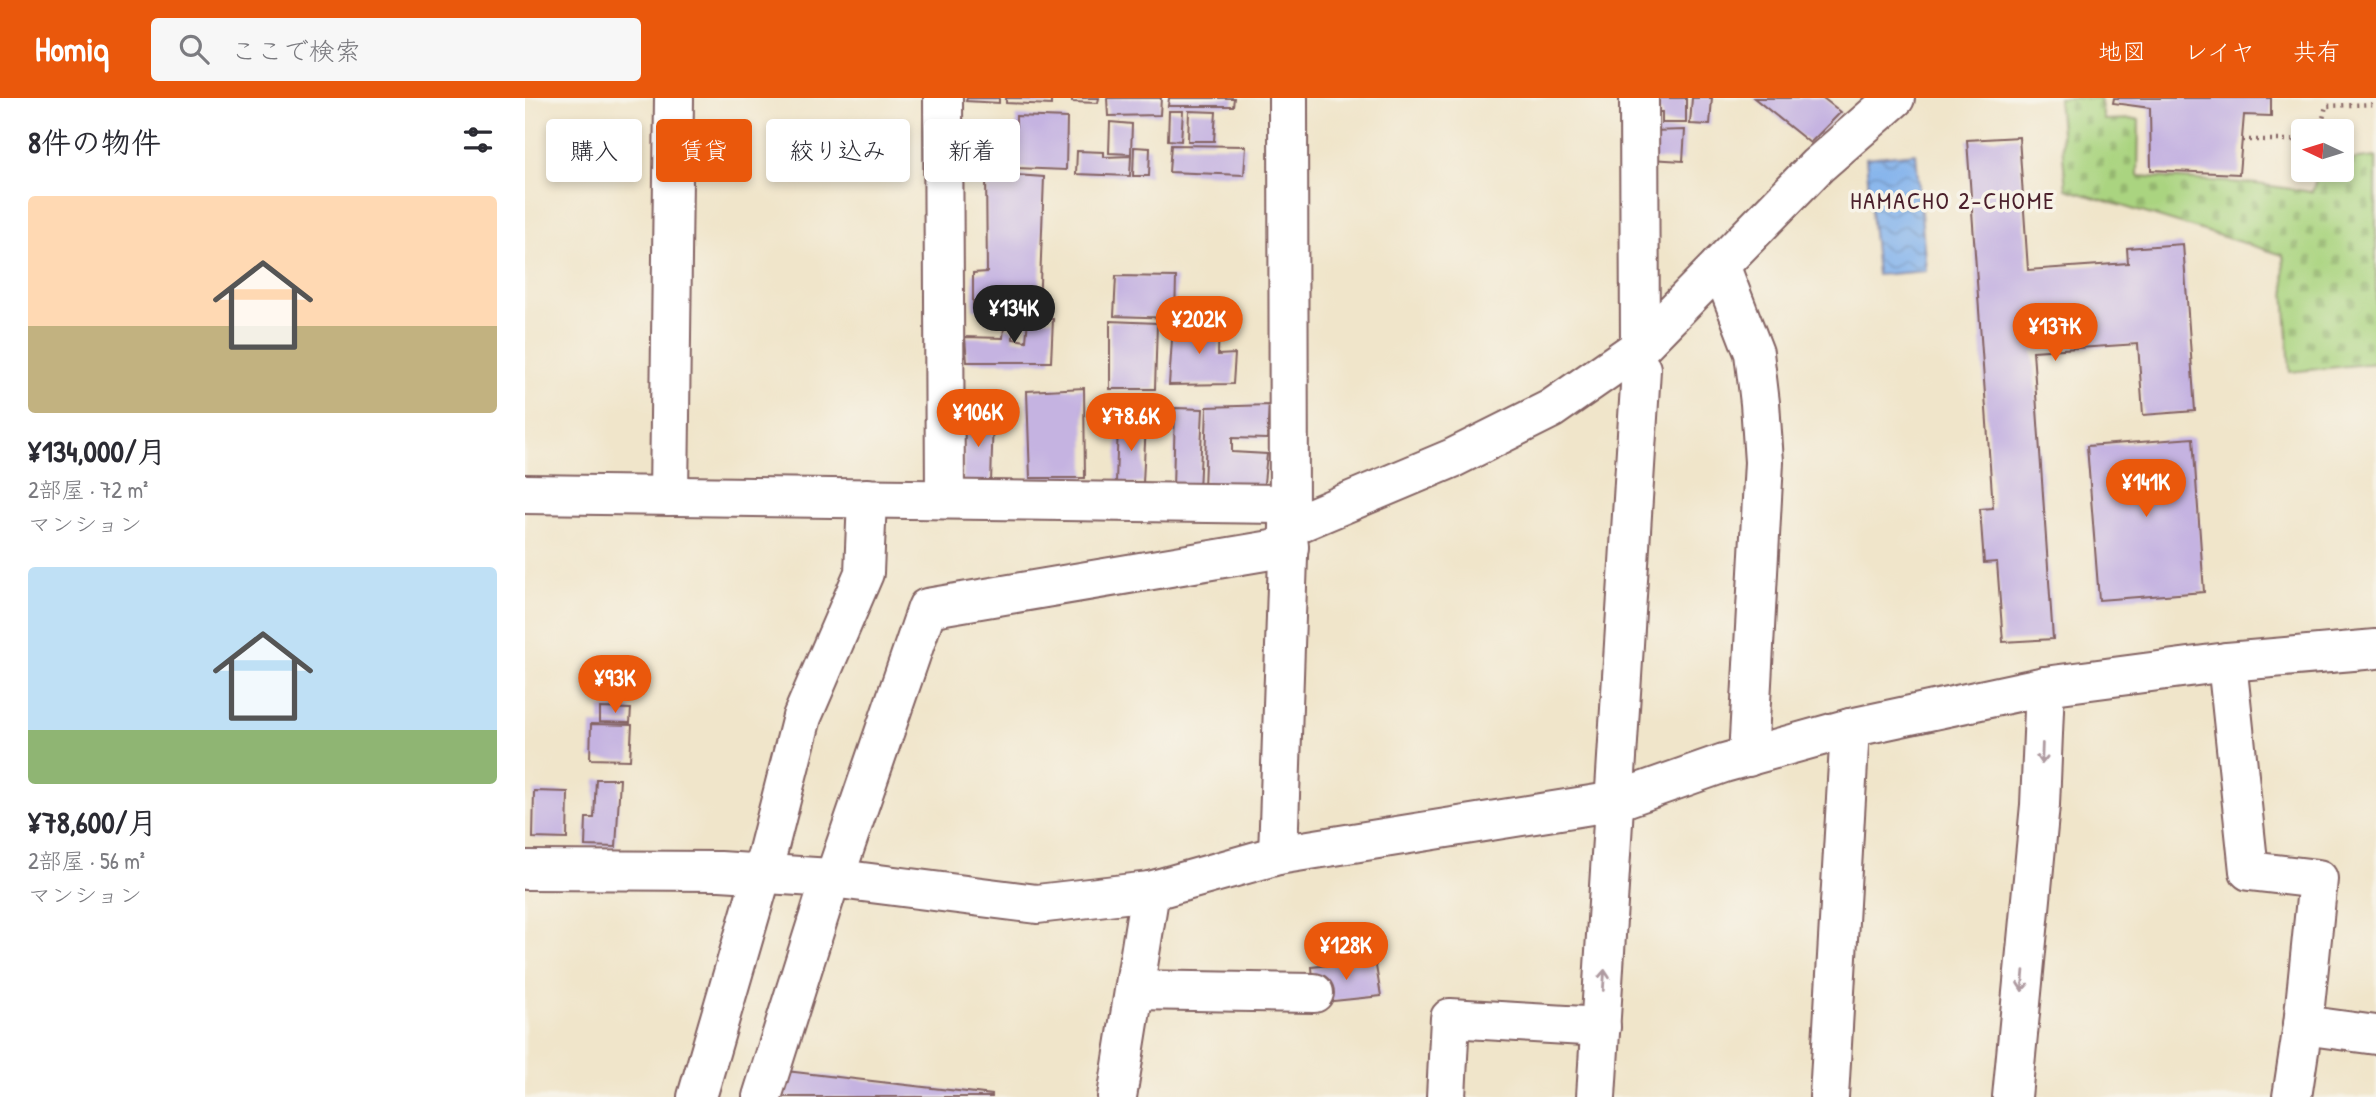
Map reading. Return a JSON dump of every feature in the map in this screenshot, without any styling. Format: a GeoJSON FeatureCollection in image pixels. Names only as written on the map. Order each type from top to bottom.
{"type":"FeatureCollection","features":[{"type":"Feature","properties":{"kind":"street"},"geometry":{"type":"LineString","coordinates":[[669,496],[674,98]]}},
{"type":"Feature","properties":{"kind":"street"},"geometry":{"type":"LineString","coordinates":[[943,98],[945,499]]}},
{"type":"Feature","properties":{"kind":"street"},"geometry":{"type":"LineString","coordinates":[[1278,855],[1288,526],[1288,98]]}},
{"type":"Feature","properties":{"kind":"street"},"geometry":{"type":"LineString","coordinates":[[1596,1097],[1641,358],[1639,98]]}},
{"type":"Feature","properties":{"kind":"street"},"geometry":{"type":"LineString","coordinates":[[762,1097],[832,878],[927,608],[1288,526],[1453,458],[1551,409],[1641,358],[1720,265],[1817,166],[1895,98]]}},
{"type":"Feature","properties":{"kind":"street"},"geometry":{"type":"LineString","coordinates":[[1720,265],[1754,353],[1761,403],[1764,462],[1748,757]]}},
{"type":"Feature","properties":{"kind":"street"},"geometry":{"type":"LineString","coordinates":[[525,494],[945,499],[1288,526]]}},
{"type":"Feature","properties":{"kind":"street"},"geometry":{"type":"LineString","coordinates":[[697,1097],[762,874],[802,717],[865,573],[867,498]]}},
{"type":"Feature","properties":{"kind":"street"},"geometry":{"type":"LineString","coordinates":[[525,870],[636,869],[832,878],[1037,904],[1150,891],[1278,855],[1616,801],[1748,757],[1850,728],[2045,686],[2227,663],[2376,649]]}},
{"type":"Feature","properties":{"kind":"street"},"geometry":{"type":"LineString","coordinates":[[2227,663],[2249,871],[2318,879],[2303,1025],[2292,1097]]}},
{"type":"Feature","properties":{"kind":"street"},"geometry":{"type":"LineString","coordinates":[[2012,1097],[2040,805],[2045,686]]}},
{"type":"Feature","properties":{"kind":"street"},"geometry":{"type":"LineString","coordinates":[[1829,1097],[1850,728]]}},
{"type":"Feature","properties":{"kind":"street"},"geometry":{"type":"LineString","coordinates":[[1117,1097],[1150,891]]}},
{"type":"Feature","properties":{"kind":"street"},"geometry":{"type":"LineString","coordinates":[[1135,990],[1314,993]]}},
{"type":"Feature","properties":{"kind":"street"},"geometry":{"type":"LineString","coordinates":[[1445,1097],[1450,1018],[1601,1027]]}},
{"type":"Feature","properties":{"kind":"street"},"geometry":{"type":"LineString","coordinates":[[2303,1025],[2376,1035]]}},
{"type":"Feature","properties":{"kind":"path"},"geometry":{"type":"LineString","coordinates":[[2323,119],[2326,106],[2376,104]]}},
{"type":"Feature","properties":{"kind":"path"},"geometry":{"type":"LineString","coordinates":[[2242,140],[2291,140]]}},
{"type":"Feature","properties":{"kind":"green space"},"geometry":{"type":"Polygon","coordinates":[[[2058,98],[2100,98],[2104,120],[2139,119],[2138,176],[2257,184],[2312,192],[2315,182],[2354,182],[2354,160],[2376,157],[2376,363],[2290,372],[2283,255],[2066,189],[2058,98]]]}},
{"type":"Feature","properties":{"kind":"water"},"geometry":{"type":"Polygon","coordinates":[[[1916,153],[1926,271],[1877,275],[1866,158],[1916,153]]]}},
{"type":"Feature","properties":{"kind":"building"},"geometry":{"type":"Polygon","coordinates":[[[967,98],[999,98],[999,103],[966,101],[967,98]]]}},
{"type":"Feature","properties":{"kind":"building"},"geometry":{"type":"Polygon","coordinates":[[[1006,98],[1051,98],[1051,105],[1006,103],[1006,98]]]}},
{"type":"Feature","properties":{"kind":"building"},"geometry":{"type":"Polygon","coordinates":[[[1072,98],[1099,98],[1098,103],[1072,102],[1072,98]]]}},
{"type":"Feature","properties":{"kind":"building"},"geometry":{"type":"Polygon","coordinates":[[[1107,98],[1161,98],[1160,115],[1108,116],[1107,98]]]}},
{"type":"Feature","properties":{"kind":"building"},"geometry":{"type":"Polygon","coordinates":[[[1169,98],[1234,98],[1233,106],[1168,106],[1169,98]]]}},
{"type":"Feature","properties":{"kind":"building"},"geometry":{"type":"Polygon","coordinates":[[[1658,98],[1686,98],[1686,123],[1662,123],[1662,112],[1658,112],[1658,98]]]}},
{"type":"Feature","properties":{"kind":"building"},"geometry":{"type":"Polygon","coordinates":[[[1692,98],[1712,98],[1710,125],[1690,124],[1692,98]]]}},
{"type":"Feature","properties":{"kind":"building"},"geometry":{"type":"Polygon","coordinates":[[[1754,98],[1823,98],[1841,112],[1810,143],[1754,98]]]}},
{"type":"Feature","properties":{"kind":"building"},"geometry":{"type":"Polygon","coordinates":[[[2114,98],[2271,98],[2271,116],[2244,115],[2239,174],[2151,170],[2150,108],[2113,103],[2114,98]]]}},
{"type":"Feature","properties":{"kind":"building"},"geometry":{"type":"Polygon","coordinates":[[[1169,111],[1183,111],[1181,141],[1168,140],[1169,111]]]}},
{"type":"Feature","properties":{"kind":"building"},"geometry":{"type":"Polygon","coordinates":[[[1189,111],[1216,112],[1214,141],[1188,141],[1189,111]]]}},
{"type":"Feature","properties":{"kind":"building"},"geometry":{"type":"Polygon","coordinates":[[[1016,116],[1067,118],[1066,170],[1020,168],[1020,119],[1016,119],[1016,116]]]}},
{"type":"Feature","properties":{"kind":"building"},"geometry":{"type":"Polygon","coordinates":[[[1110,122],[1132,124],[1131,154],[1109,153],[1110,122]]]}},
{"type":"Feature","properties":{"kind":"building"},"geometry":{"type":"Polygon","coordinates":[[[1685,130],[1683,161],[1650,159],[1650,131],[1685,130]]]}},
{"type":"Feature","properties":{"kind":"building"},"geometry":{"type":"Polygon","coordinates":[[[2019,137],[2028,270],[2128,263],[2127,248],[2183,244],[2195,411],[2143,415],[2138,344],[2033,351],[2053,639],[2003,642],[1997,562],[1984,563],[1980,509],[1993,508],[1967,140],[2019,137]]]}},
{"type":"Feature","properties":{"kind":"building"},"geometry":{"type":"Polygon","coordinates":[[[1171,145],[1246,146],[1244,175],[1169,172],[1171,145]]]}},
{"type":"Feature","properties":{"kind":"building"},"geometry":{"type":"Polygon","coordinates":[[[1134,147],[1150,148],[1149,176],[1133,176],[1134,147]]]}},
{"type":"Feature","properties":{"kind":"building"},"geometry":{"type":"Polygon","coordinates":[[[1077,151],[1104,152],[1104,157],[1131,156],[1130,176],[1076,174],[1077,151]]]}},
{"type":"Feature","properties":{"kind":"building"},"geometry":{"type":"Polygon","coordinates":[[[1020,175],[1044,177],[1039,310],[973,309],[973,273],[987,272],[986,182],[1020,182],[1020,175]]]}},
{"type":"Feature","properties":{"kind":"building"},"geometry":{"type":"Polygon","coordinates":[[[1116,276],[1176,277],[1175,318],[1114,316],[1116,276]]]}},
{"type":"Feature","properties":{"kind":"building"},"geometry":{"type":"Polygon","coordinates":[[[1028,319],[1053,319],[1051,362],[967,362],[965,337],[1003,338],[1004,328],[1013,329],[1013,339],[1026,341],[1028,319]]]}},
{"type":"Feature","properties":{"kind":"building"},"geometry":{"type":"Polygon","coordinates":[[[1219,320],[1218,355],[1235,354],[1233,384],[1169,385],[1173,324],[1219,320]]]}},
{"type":"Feature","properties":{"kind":"building"},"geometry":{"type":"Polygon","coordinates":[[[1110,321],[1157,323],[1155,389],[1110,389],[1110,321]]]}},
{"type":"Feature","properties":{"kind":"building"},"geometry":{"type":"Polygon","coordinates":[[[1084,388],[1085,478],[1030,478],[1027,391],[1084,388]]]}},
{"type":"Feature","properties":{"kind":"building"},"geometry":{"type":"Polygon","coordinates":[[[1269,405],[1267,439],[1232,438],[1232,452],[1267,454],[1263,492],[1204,489],[1207,407],[1269,405]]]}},
{"type":"Feature","properties":{"kind":"building"},"geometry":{"type":"Polygon","coordinates":[[[1175,408],[1203,409],[1199,490],[1173,490],[1175,408]]]}},
{"type":"Feature","properties":{"kind":"building"},"geometry":{"type":"Polygon","coordinates":[[[964,415],[993,416],[991,483],[963,484],[964,415]]]}},
{"type":"Feature","properties":{"kind":"building"},"geometry":{"type":"Polygon","coordinates":[[[1118,423],[1146,423],[1143,483],[1116,483],[1118,423]]]}},
{"type":"Feature","properties":{"kind":"building"},"geometry":{"type":"Polygon","coordinates":[[[2193,438],[2204,592],[2099,600],[2087,446],[2193,438]]]}},
{"type":"Feature","properties":{"kind":"building"},"geometry":{"type":"Polygon","coordinates":[[[600,708],[631,709],[630,723],[600,722],[600,708]]]}},
{"type":"Feature","properties":{"kind":"building"},"geometry":{"type":"Polygon","coordinates":[[[591,724],[632,725],[630,760],[590,759],[591,724]]]}},
{"type":"Feature","properties":{"kind":"building"},"geometry":{"type":"Polygon","coordinates":[[[596,779],[620,779],[616,847],[585,846],[586,818],[594,818],[596,779]]]}},
{"type":"Feature","properties":{"kind":"building"},"geometry":{"type":"Polygon","coordinates":[[[534,791],[568,792],[567,839],[533,838],[534,791]]]}},
{"type":"Feature","properties":{"kind":"building"},"geometry":{"type":"Polygon","coordinates":[[[1375,960],[1381,996],[1315,1003],[1312,967],[1375,960]]]}},
{"type":"Feature","properties":{"kind":"building"},"geometry":{"type":"Polygon","coordinates":[[[786,1071],[992,1095],[992,1097],[783,1097],[786,1071]]]}},
{"type":"Feature","properties":{"kind":"district","name":"HAMACHO 2-CHOME"},"geometry":{"type":"Point","coordinates":[1953,200]}}]}
